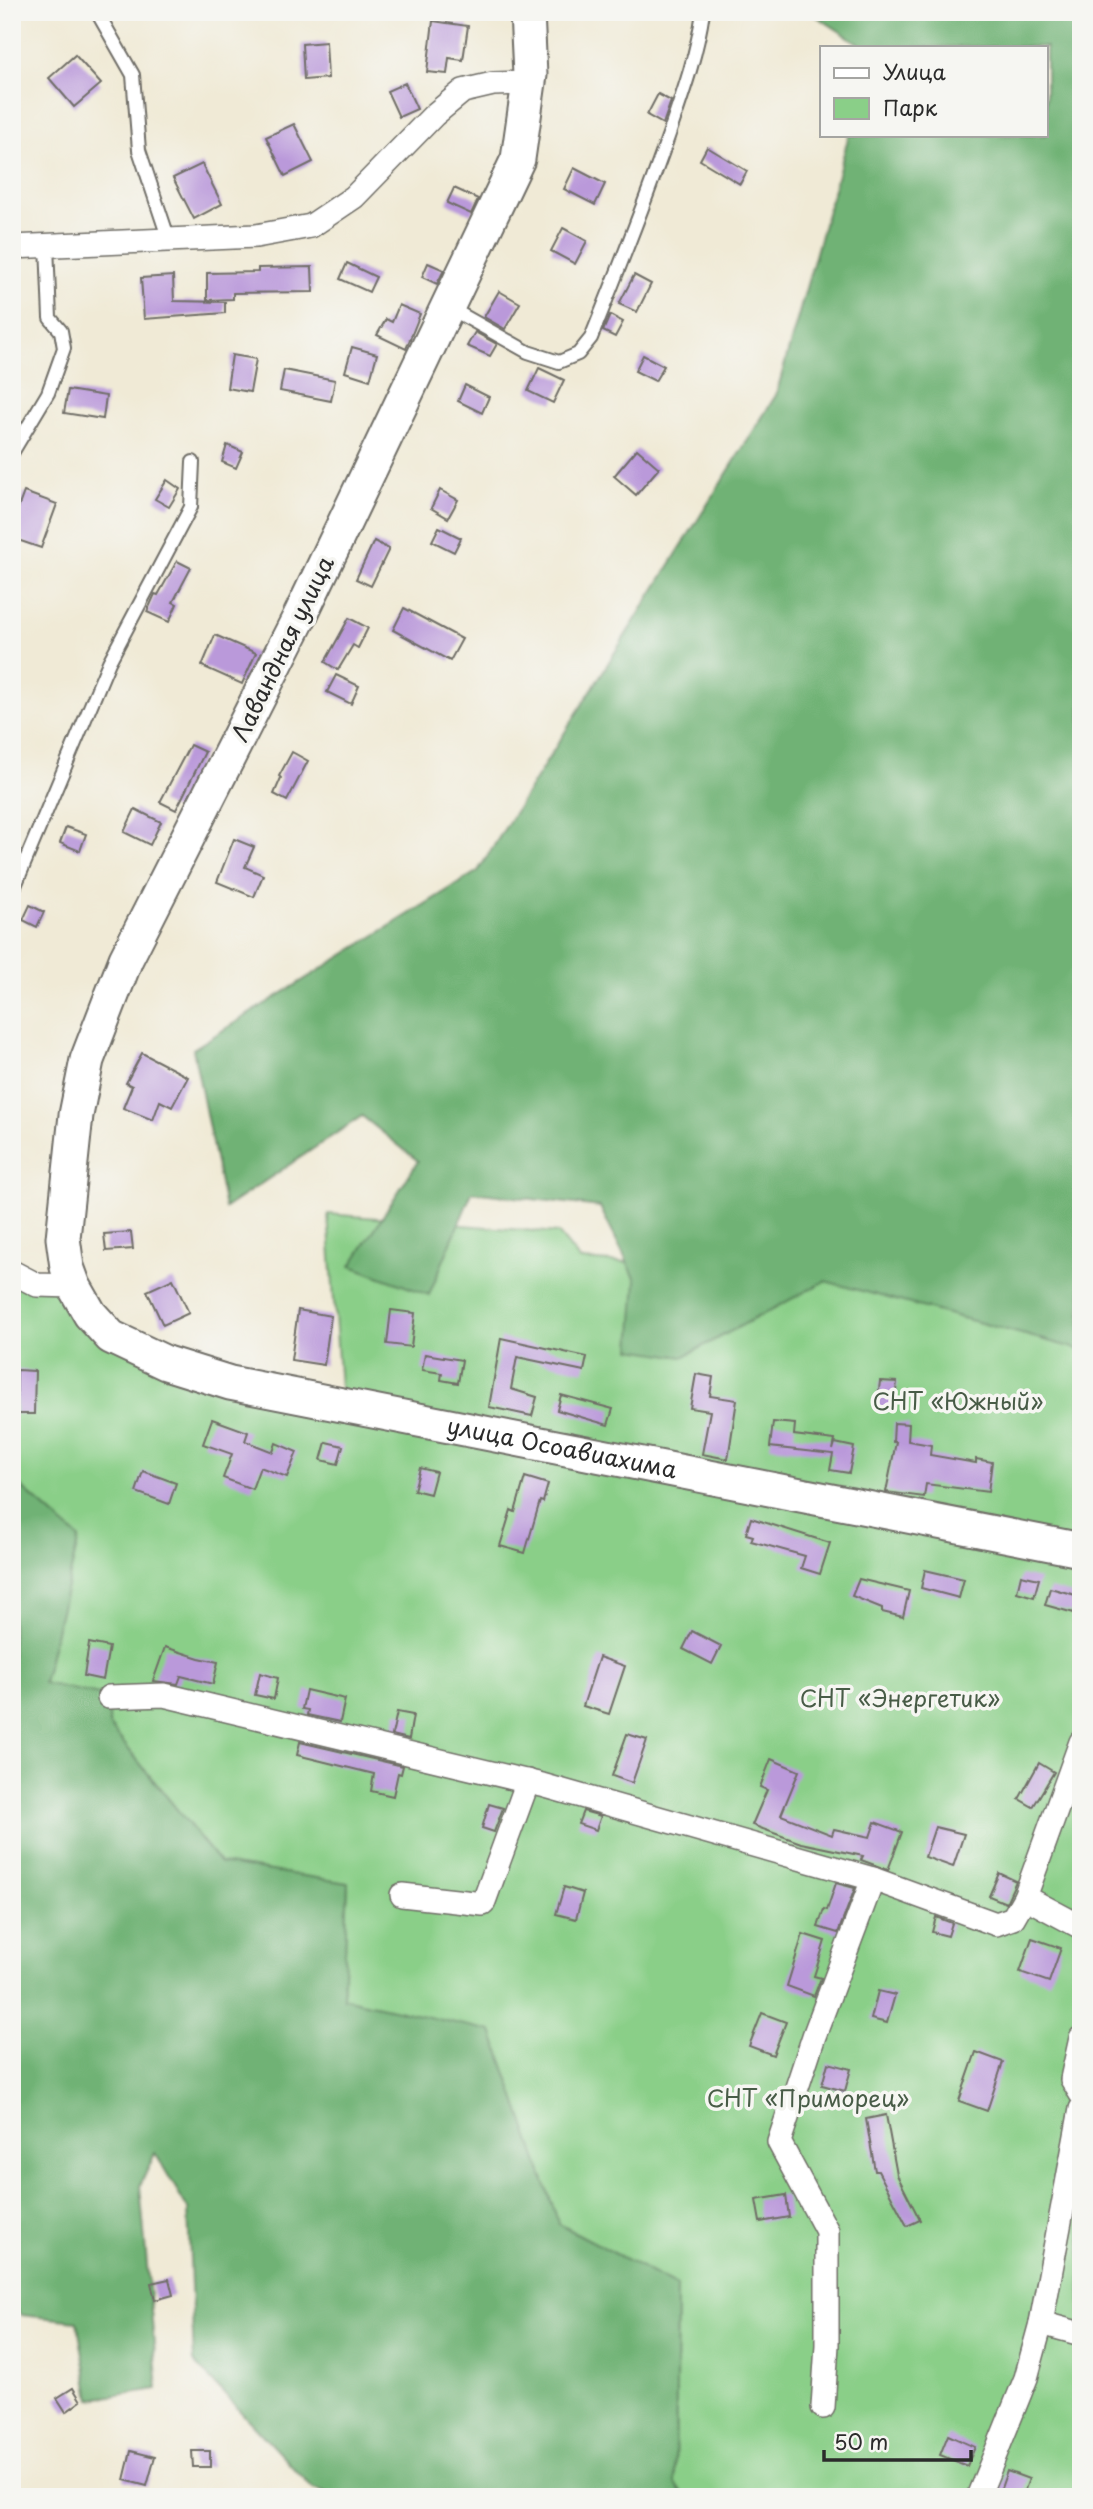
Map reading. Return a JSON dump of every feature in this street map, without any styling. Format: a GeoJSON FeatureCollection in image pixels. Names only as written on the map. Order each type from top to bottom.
{"type":"FeatureCollection","features":[{"type":"Feature","properties":{"kind":"street","name":"Лавандная улица"},"geometry":{"type":"LineString","coordinates":[[74,1286],[67,1267],[63,1238],[65,1200],[76,1115],[87,1060],[103,1014],[126,959],[300,616],[518,159],[529,83],[528,15]]}},
{"type":"Feature","properties":{"kind":"street"},"geometry":{"type":"LineString","coordinates":[[12,247],[256,236],[311,226],[354,197],[434,115],[463,91],[493,84],[529,83]]}},
{"type":"Feature","properties":{"kind":"street"},"geometry":{"type":"LineString","coordinates":[[12,1272],[37,1285],[74,1286]]}},
{"type":"Feature","properties":{"kind":"street","name":"улица Осоавиахима"},"geometry":{"type":"LineString","coordinates":[[74,1286],[90,1314],[111,1337],[166,1363],[230,1383],[1081,1550]]}},
{"type":"Feature","properties":{"kind":"street"},"geometry":{"type":"LineString","coordinates":[[108,1697],[164,1695],[528,1781],[873,1879],[996,1924],[1013,1918],[1025,1897],[1081,1742]]}},
{"type":"Feature","properties":{"kind":"street"},"geometry":{"type":"LineString","coordinates":[[402,1895],[483,1904],[528,1781]]}},
{"type":"Feature","properties":{"kind":"street"},"geometry":{"type":"LineString","coordinates":[[823,2407],[827,2345],[827,2231],[779,2142],[814,2036],[873,1879]]}},
{"type":"Feature","properties":{"kind":"street"},"geometry":{"type":"LineString","coordinates":[[1025,1897],[1081,1927]]}},
{"type":"Feature","properties":{"kind":"street"},"geometry":{"type":"LineString","coordinates":[[1081,2038],[1072,2079],[1081,2094]]}},
{"type":"Feature","properties":{"kind":"street"},"geometry":{"type":"LineString","coordinates":[[978,2497],[1026,2378],[1041,2323],[1081,2109]]}},
{"type":"Feature","properties":{"kind":"street"},"geometry":{"type":"LineString","coordinates":[[1041,2323],[1081,2334]]}},
{"type":"Feature","properties":{"kind":"lane"},"geometry":{"type":"LineString","coordinates":[[97,12],[133,75],[139,149],[169,240]]}},
{"type":"Feature","properties":{"kind":"lane"},"geometry":{"type":"LineString","coordinates":[[447,307],[528,352],[559,362],[578,355],[591,338],[643,208],[685,89],[703,12]]}},
{"type":"Feature","properties":{"kind":"lane"},"geometry":{"type":"LineString","coordinates":[[12,453],[48,393],[64,348],[61,331],[50,318],[47,245]]}},
{"type":"Feature","properties":{"kind":"lane"},"geometry":{"type":"LineString","coordinates":[[12,893],[109,662],[191,507],[193,462]]}},
{"type":"Feature","properties":{"kind":"green space"},"geometry":{"type":"Polygon","coordinates":[[[810,12],[1081,12],[1081,1350],[825,1281],[683,1357],[631,1349],[636,1280],[600,1207],[472,1192],[429,1295],[351,1266],[418,1161],[362,1116],[225,1208],[193,1049],[478,871],[776,395],[849,136],[1048,136],[1048,46],[862,46],[810,12]]]}},
{"type":"Feature","properties":{"kind":"green space"},"geometry":{"type":"Polygon","coordinates":[[[328,1214],[558,1233],[580,1260],[918,1282],[1081,1279],[1081,2497],[685,2497],[675,2482],[677,2286],[559,2224],[492,2032],[343,1998],[348,1883],[220,1863],[109,1725],[43,1683],[79,1538],[12,1479],[12,1272],[74,1286],[111,1337],[341,1403],[328,1214]]]}},
{"type":"Feature","properties":{"kind":"green space"},"geometry":{"type":"Polygon","coordinates":[[[12,1479],[79,1538],[43,1683],[109,1697],[109,1725],[220,1863],[348,1883],[343,1998],[492,2031],[559,2224],[677,2286],[675,2482],[685,2497],[340,2497],[313,2489],[194,2362],[188,2209],[155,2153],[140,2186],[158,2389],[91,2399],[77,2321],[21,2315],[12,2305],[12,1479]]]}},
{"type":"Feature","properties":{"kind":"building"},"geometry":{"type":"Polygon","coordinates":[[[433,21],[468,26],[463,60],[449,58],[447,74],[427,72],[433,21]]]}},
{"type":"Feature","properties":{"kind":"building"},"geometry":{"type":"Polygon","coordinates":[[[326,42],[328,78],[304,80],[302,44],[326,42]]]}},
{"type":"Feature","properties":{"kind":"building"},"geometry":{"type":"Polygon","coordinates":[[[75,55],[101,84],[74,107],[49,78],[75,55]]]}},
{"type":"Feature","properties":{"kind":"building"},"geometry":{"type":"Polygon","coordinates":[[[405,83],[417,109],[399,117],[387,91],[405,83]]]}},
{"type":"Feature","properties":{"kind":"building"},"geometry":{"type":"Polygon","coordinates":[[[658,94],[671,101],[663,124],[647,115],[658,94]]]}},
{"type":"Feature","properties":{"kind":"building"},"geometry":{"type":"Polygon","coordinates":[[[294,124],[313,162],[285,176],[266,137],[294,124]]]}},
{"type":"Feature","properties":{"kind":"building"},"geometry":{"type":"Polygon","coordinates":[[[707,147],[747,171],[740,184],[700,160],[707,147]]]}},
{"type":"Feature","properties":{"kind":"building"},"geometry":{"type":"Polygon","coordinates":[[[202,164],[222,204],[194,219],[173,178],[202,164]]]}},
{"type":"Feature","properties":{"kind":"building"},"geometry":{"type":"Polygon","coordinates":[[[574,168],[605,184],[595,205],[564,189],[574,168]]]}},
{"type":"Feature","properties":{"kind":"building"},"geometry":{"type":"Polygon","coordinates":[[[454,188],[478,199],[471,214],[447,203],[454,188]]]}},
{"type":"Feature","properties":{"kind":"building"},"geometry":{"type":"Polygon","coordinates":[[[563,228],[587,241],[575,264],[551,251],[563,228]]]}},
{"type":"Feature","properties":{"kind":"building"},"geometry":{"type":"Polygon","coordinates":[[[347,263],[376,277],[369,292],[340,279],[347,263]]]}},
{"type":"Feature","properties":{"kind":"building"},"geometry":{"type":"Polygon","coordinates":[[[428,263],[444,270],[437,284],[422,277],[428,263]]]}},
{"type":"Feature","properties":{"kind":"building"},"geometry":{"type":"Polygon","coordinates":[[[312,267],[313,292],[233,293],[233,299],[207,300],[207,273],[312,267]]]}},
{"type":"Feature","properties":{"kind":"building"},"geometry":{"type":"Polygon","coordinates":[[[634,275],[651,284],[637,312],[619,304],[634,275]]]}},
{"type":"Feature","properties":{"kind":"building"},"geometry":{"type":"Polygon","coordinates":[[[173,276],[174,301],[225,302],[225,313],[144,319],[141,278],[173,276]]]}},
{"type":"Feature","properties":{"kind":"building"},"geometry":{"type":"Polygon","coordinates":[[[499,291],[520,303],[505,329],[484,317],[499,291]]]}},
{"type":"Feature","properties":{"kind":"building"},"geometry":{"type":"Polygon","coordinates":[[[399,305],[420,314],[406,349],[377,335],[386,319],[392,322],[399,305]]]}},
{"type":"Feature","properties":{"kind":"building"},"geometry":{"type":"Polygon","coordinates":[[[610,315],[623,322],[615,337],[603,331],[610,315]]]}},
{"type":"Feature","properties":{"kind":"building"},"geometry":{"type":"Polygon","coordinates":[[[475,332],[497,344],[490,356],[467,346],[475,332]]]}},
{"type":"Feature","properties":{"kind":"building"},"geometry":{"type":"Polygon","coordinates":[[[352,347],[377,354],[370,380],[345,372],[352,347]]]}},
{"type":"Feature","properties":{"kind":"building"},"geometry":{"type":"Polygon","coordinates":[[[232,355],[256,359],[250,392],[227,388],[232,355]]]}},
{"type":"Feature","properties":{"kind":"building"},"geometry":{"type":"Polygon","coordinates":[[[643,355],[664,366],[655,381],[635,371],[643,355]]]}},
{"type":"Feature","properties":{"kind":"building"},"geometry":{"type":"Polygon","coordinates":[[[539,368],[564,380],[553,403],[528,391],[539,368]]]}},
{"type":"Feature","properties":{"kind":"building"},"geometry":{"type":"Polygon","coordinates":[[[284,370],[335,380],[331,401],[280,391],[284,370]]]}},
{"type":"Feature","properties":{"kind":"building"},"geometry":{"type":"Polygon","coordinates":[[[465,385],[489,397],[482,413],[458,401],[465,385]]]}},
{"type":"Feature","properties":{"kind":"building"},"geometry":{"type":"Polygon","coordinates":[[[68,390],[106,396],[103,419],[64,413],[68,390]]]}},
{"type":"Feature","properties":{"kind":"building"},"geometry":{"type":"Polygon","coordinates":[[[227,445],[243,452],[236,468],[222,462],[227,445]]]}},
{"type":"Feature","properties":{"kind":"building"},"geometry":{"type":"Polygon","coordinates":[[[637,449],[659,468],[636,495],[614,476],[637,449]]]}},
{"type":"Feature","properties":{"kind":"building"},"geometry":{"type":"Polygon","coordinates":[[[167,480],[180,489],[169,507],[155,499],[167,480]]]}},
{"type":"Feature","properties":{"kind":"building"},"geometry":{"type":"Polygon","coordinates":[[[440,490],[458,500],[448,518],[431,508],[440,490]]]}},
{"type":"Feature","properties":{"kind":"building"},"geometry":{"type":"Polygon","coordinates":[[[24,492],[57,504],[41,548],[12,538],[12,524],[24,492]]]}},
{"type":"Feature","properties":{"kind":"building"},"geometry":{"type":"Polygon","coordinates":[[[439,527],[461,538],[454,552],[432,541],[439,527]]]}},
{"type":"Feature","properties":{"kind":"building"},"geometry":{"type":"Polygon","coordinates":[[[374,541],[389,549],[371,586],[356,579],[374,541]]]}},
{"type":"Feature","properties":{"kind":"building"},"geometry":{"type":"Polygon","coordinates":[[[177,561],[191,568],[173,602],[177,604],[169,622],[147,612],[155,594],[158,595],[177,561]]]}},
{"type":"Feature","properties":{"kind":"building"},"geometry":{"type":"Polygon","coordinates":[[[404,608],[462,639],[450,661],[393,630],[404,608]]]}},
{"type":"Feature","properties":{"kind":"building"},"geometry":{"type":"Polygon","coordinates":[[[349,618],[368,628],[358,648],[353,645],[338,670],[325,662],[349,618]]]}},
{"type":"Feature","properties":{"kind":"building"},"geometry":{"type":"Polygon","coordinates":[[[215,635],[256,653],[242,684],[202,666],[215,635]]]}},
{"type":"Feature","properties":{"kind":"building"},"geometry":{"type":"Polygon","coordinates":[[[336,675],[359,686],[351,704],[327,692],[336,675]]]}},
{"type":"Feature","properties":{"kind":"building"},"geometry":{"type":"Polygon","coordinates":[[[190,745],[205,752],[176,810],[160,802],[190,745]]]}},
{"type":"Feature","properties":{"kind":"building"},"geometry":{"type":"Polygon","coordinates":[[[292,752],[308,761],[287,801],[274,794],[281,778],[279,776],[292,752]]]}},
{"type":"Feature","properties":{"kind":"building"},"geometry":{"type":"Polygon","coordinates":[[[135,809],[161,822],[150,845],[124,832],[135,809]]]}},
{"type":"Feature","properties":{"kind":"building"},"geometry":{"type":"Polygon","coordinates":[[[66,827],[86,834],[80,851],[60,843],[66,827]]]}},
{"type":"Feature","properties":{"kind":"building"},"geometry":{"type":"Polygon","coordinates":[[[234,839],[254,847],[245,867],[263,875],[254,897],[217,882],[234,839]]]}},
{"type":"Feature","properties":{"kind":"building"},"geometry":{"type":"Polygon","coordinates":[[[30,905],[44,912],[37,927],[23,920],[30,905]]]}},
{"type":"Feature","properties":{"kind":"building"},"geometry":{"type":"Polygon","coordinates":[[[142,1053],[188,1077],[172,1107],[160,1101],[153,1120],[123,1108],[132,1086],[126,1083],[142,1053]]]}},
{"type":"Feature","properties":{"kind":"building"},"geometry":{"type":"Polygon","coordinates":[[[131,1232],[133,1249],[106,1251],[104,1234],[131,1232]]]}},
{"type":"Feature","properties":{"kind":"building"},"geometry":{"type":"Polygon","coordinates":[[[173,1279],[189,1313],[163,1325],[147,1291],[173,1279]]]}},
{"type":"Feature","properties":{"kind":"building"},"geometry":{"type":"Polygon","coordinates":[[[298,1310],[331,1316],[324,1365],[291,1360],[298,1310]]]}},
{"type":"Feature","properties":{"kind":"building"},"geometry":{"type":"Polygon","coordinates":[[[391,1310],[415,1313],[411,1347],[387,1344],[391,1310]]]}},
{"type":"Feature","properties":{"kind":"building"},"geometry":{"type":"Polygon","coordinates":[[[501,1338],[587,1357],[584,1371],[517,1357],[511,1389],[537,1397],[532,1416],[489,1407],[501,1338]]]}},
{"type":"Feature","properties":{"kind":"building"},"geometry":{"type":"Polygon","coordinates":[[[425,1354],[462,1360],[458,1383],[441,1380],[442,1373],[422,1370],[425,1354]]]}},
{"type":"Feature","properties":{"kind":"building"},"geometry":{"type":"Polygon","coordinates":[[[17,1370],[35,1371],[34,1414],[16,1414],[17,1370]]]}},
{"type":"Feature","properties":{"kind":"building"},"geometry":{"type":"Polygon","coordinates":[[[696,1374],[713,1377],[710,1396],[737,1400],[728,1459],[702,1454],[710,1411],[690,1408],[696,1374]]]}},
{"type":"Feature","properties":{"kind":"building"},"geometry":{"type":"Polygon","coordinates":[[[880,1381],[897,1382],[894,1409],[877,1407],[880,1381]]]}},
{"type":"Feature","properties":{"kind":"building"},"geometry":{"type":"Polygon","coordinates":[[[561,1395],[613,1409],[608,1425],[557,1410],[561,1395]]]}},
{"type":"Feature","properties":{"kind":"building"},"geometry":{"type":"Polygon","coordinates":[[[212,1419],[248,1432],[245,1441],[273,1452],[276,1443],[297,1452],[287,1477],[260,1467],[252,1489],[223,1478],[232,1454],[203,1444],[212,1419]]]}},
{"type":"Feature","properties":{"kind":"building"},"geometry":{"type":"Polygon","coordinates":[[[773,1422],[795,1424],[794,1435],[835,1440],[833,1450],[835,1443],[854,1447],[849,1473],[830,1470],[833,1454],[770,1447],[773,1422]]]}},
{"type":"Feature","properties":{"kind":"building"},"geometry":{"type":"Polygon","coordinates":[[[894,1423],[909,1424],[908,1441],[931,1445],[930,1455],[976,1463],[976,1459],[992,1462],[988,1492],[926,1484],[924,1497],[886,1492],[896,1442],[893,1442],[894,1423]]]}},
{"type":"Feature","properties":{"kind":"building"},"geometry":{"type":"Polygon","coordinates":[[[326,1442],[343,1446],[338,1464],[321,1460],[326,1442]]]}},
{"type":"Feature","properties":{"kind":"building"},"geometry":{"type":"Polygon","coordinates":[[[420,1468],[436,1472],[430,1494],[414,1490],[420,1468]]]}},
{"type":"Feature","properties":{"kind":"building"},"geometry":{"type":"Polygon","coordinates":[[[143,1471],[176,1483],[169,1504],[136,1492],[143,1471]]]}},
{"type":"Feature","properties":{"kind":"building"},"geometry":{"type":"Polygon","coordinates":[[[525,1477],[548,1484],[543,1502],[540,1501],[525,1553],[500,1546],[511,1510],[515,1512],[525,1477]]]}},
{"type":"Feature","properties":{"kind":"building"},"geometry":{"type":"Polygon","coordinates":[[[751,1518],[830,1543],[820,1574],[801,1568],[805,1556],[751,1541],[753,1536],[746,1534],[751,1518]]]}},
{"type":"Feature","properties":{"kind":"building"},"geometry":{"type":"Polygon","coordinates":[[[925,1570],[964,1579],[959,1598],[921,1588],[925,1570]]]}},
{"type":"Feature","properties":{"kind":"building"},"geometry":{"type":"Polygon","coordinates":[[[1021,1575],[1039,1579],[1034,1597],[1017,1592],[1021,1575]]]}},
{"type":"Feature","properties":{"kind":"building"},"geometry":{"type":"Polygon","coordinates":[[[859,1579],[909,1591],[903,1617],[882,1612],[882,1608],[852,1596],[859,1579]]]}},
{"type":"Feature","properties":{"kind":"building"},"geometry":{"type":"Polygon","coordinates":[[[1050,1588],[1079,1596],[1074,1613],[1045,1605],[1050,1588]]]}},
{"type":"Feature","properties":{"kind":"building"},"geometry":{"type":"Polygon","coordinates":[[[692,1631],[721,1646],[712,1664],[683,1649],[692,1631]]]}},
{"type":"Feature","properties":{"kind":"building"},"geometry":{"type":"Polygon","coordinates":[[[89,1643],[109,1647],[103,1680],[84,1676],[89,1643]]]}},
{"type":"Feature","properties":{"kind":"building"},"geometry":{"type":"Polygon","coordinates":[[[165,1647],[218,1662],[213,1684],[181,1676],[178,1684],[153,1681],[165,1647]]]}},
{"type":"Feature","properties":{"kind":"building"},"geometry":{"type":"Polygon","coordinates":[[[599,1657],[625,1666],[609,1714],[583,1706],[599,1657]]]}},
{"type":"Feature","properties":{"kind":"building"},"geometry":{"type":"Polygon","coordinates":[[[260,1673],[278,1678],[274,1699],[255,1695],[260,1673]]]}},
{"type":"Feature","properties":{"kind":"building"},"geometry":{"type":"Polygon","coordinates":[[[306,1690],[345,1699],[340,1722],[307,1715],[308,1710],[302,1709],[306,1690]]]}},
{"type":"Feature","properties":{"kind":"building"},"geometry":{"type":"Polygon","coordinates":[[[397,1712],[413,1715],[409,1739],[392,1735],[397,1712]]]}},
{"type":"Feature","properties":{"kind":"building"},"geometry":{"type":"Polygon","coordinates":[[[627,1734],[647,1740],[632,1783],[612,1776],[627,1734]]]}},
{"type":"Feature","properties":{"kind":"building"},"geometry":{"type":"Polygon","coordinates":[[[300,1742],[403,1766],[401,1774],[398,1773],[393,1796],[371,1791],[374,1774],[297,1755],[300,1742]]]}},
{"type":"Feature","properties":{"kind":"building"},"geometry":{"type":"Polygon","coordinates":[[[771,1759],[799,1771],[781,1815],[832,1835],[834,1829],[870,1837],[875,1822],[902,1832],[888,1870],[861,1860],[863,1856],[801,1843],[752,1825],[767,1790],[760,1787],[771,1759]]]}},
{"type":"Feature","properties":{"kind":"building"},"geometry":{"type":"Polygon","coordinates":[[[1039,1763],[1054,1772],[1033,1807],[1019,1799],[1039,1763]]]}},
{"type":"Feature","properties":{"kind":"building"},"geometry":{"type":"Polygon","coordinates":[[[489,1804],[503,1808],[494,1832],[482,1828],[489,1804]]]}},
{"type":"Feature","properties":{"kind":"building"},"geometry":{"type":"Polygon","coordinates":[[[583,1811],[601,1816],[596,1830],[578,1824],[583,1811]]]}},
{"type":"Feature","properties":{"kind":"building"},"geometry":{"type":"Polygon","coordinates":[[[935,1827],[964,1834],[953,1867],[925,1857],[935,1827]]]}},
{"type":"Feature","properties":{"kind":"building"},"geometry":{"type":"Polygon","coordinates":[[[999,1873],[1016,1881],[1006,1903],[989,1896],[999,1873]]]}},
{"type":"Feature","properties":{"kind":"building"},"geometry":{"type":"Polygon","coordinates":[[[836,1883],[855,1888],[838,1933],[818,1927],[836,1883]]]}},
{"type":"Feature","properties":{"kind":"building"},"geometry":{"type":"Polygon","coordinates":[[[564,1887],[583,1893],[576,1919],[556,1914],[564,1887]]]}},
{"type":"Feature","properties":{"kind":"building"},"geometry":{"type":"Polygon","coordinates":[[[936,1917],[952,1923],[948,1936],[932,1932],[936,1917]]]}},
{"type":"Feature","properties":{"kind":"building"},"geometry":{"type":"Polygon","coordinates":[[[803,1934],[825,1941],[814,1976],[821,1978],[814,1996],[787,1986],[803,1934]]]}},
{"type":"Feature","properties":{"kind":"building"},"geometry":{"type":"Polygon","coordinates":[[[1032,1938],[1061,1948],[1049,1982],[1020,1972],[1032,1938]]]}},
{"type":"Feature","properties":{"kind":"building"},"geometry":{"type":"Polygon","coordinates":[[[878,1991],[895,1995],[887,2023],[871,2019],[878,1991]]]}},
{"type":"Feature","properties":{"kind":"building"},"geometry":{"type":"Polygon","coordinates":[[[762,2013],[786,2022],[773,2055],[749,2046],[762,2013]]]}},
{"type":"Feature","properties":{"kind":"building"},"geometry":{"type":"Polygon","coordinates":[[[976,2052],[1003,2062],[987,2111],[959,2101],[976,2052]]]}},
{"type":"Feature","properties":{"kind":"building"},"geometry":{"type":"Polygon","coordinates":[[[828,2063],[851,2069],[845,2091],[822,2085],[828,2063]]]}},
{"type":"Feature","properties":{"kind":"building"},"geometry":{"type":"Polygon","coordinates":[[[886,2115],[897,2175],[920,2220],[907,2226],[878,2171],[875,2171],[866,2119],[886,2115]]]}},
{"type":"Feature","properties":{"kind":"building"},"geometry":{"type":"Polygon","coordinates":[[[786,2195],[789,2217],[760,2222],[756,2200],[786,2195]]]}},
{"type":"Feature","properties":{"kind":"building"},"geometry":{"type":"Polygon","coordinates":[[[169,2279],[173,2295],[155,2300],[151,2283],[169,2279]]]}},
{"type":"Feature","properties":{"kind":"building"},"geometry":{"type":"Polygon","coordinates":[[[73,2388],[81,2401],[66,2412],[57,2398],[73,2388]]]}},
{"type":"Feature","properties":{"kind":"building"},"geometry":{"type":"Polygon","coordinates":[[[948,2435],[975,2447],[967,2466],[940,2455],[948,2435]]]}},
{"type":"Feature","properties":{"kind":"building"},"geometry":{"type":"Polygon","coordinates":[[[131,2451],[155,2457],[147,2486],[124,2480],[131,2451]]]}},
{"type":"Feature","properties":{"kind":"building"},"geometry":{"type":"Polygon","coordinates":[[[192,2451],[210,2451],[210,2467],[193,2467],[192,2451]]]}},
{"type":"Feature","properties":{"kind":"building"},"geometry":{"type":"Polygon","coordinates":[[[1007,2471],[1029,2479],[1022,2497],[1000,2491],[1007,2471]]]}},
{"type":"Feature","properties":{"kind":"park label","name":"СНТ «Южный»"},"geometry":{"type":"Point","coordinates":[958,1402]}},
{"type":"Feature","properties":{"kind":"park label","name":"СНТ «Энергетик»"},"geometry":{"type":"Point","coordinates":[900,1699]}},
{"type":"Feature","properties":{"kind":"park label","name":"СНТ «Приморец»"},"geometry":{"type":"Point","coordinates":[808,2099]}}]}
